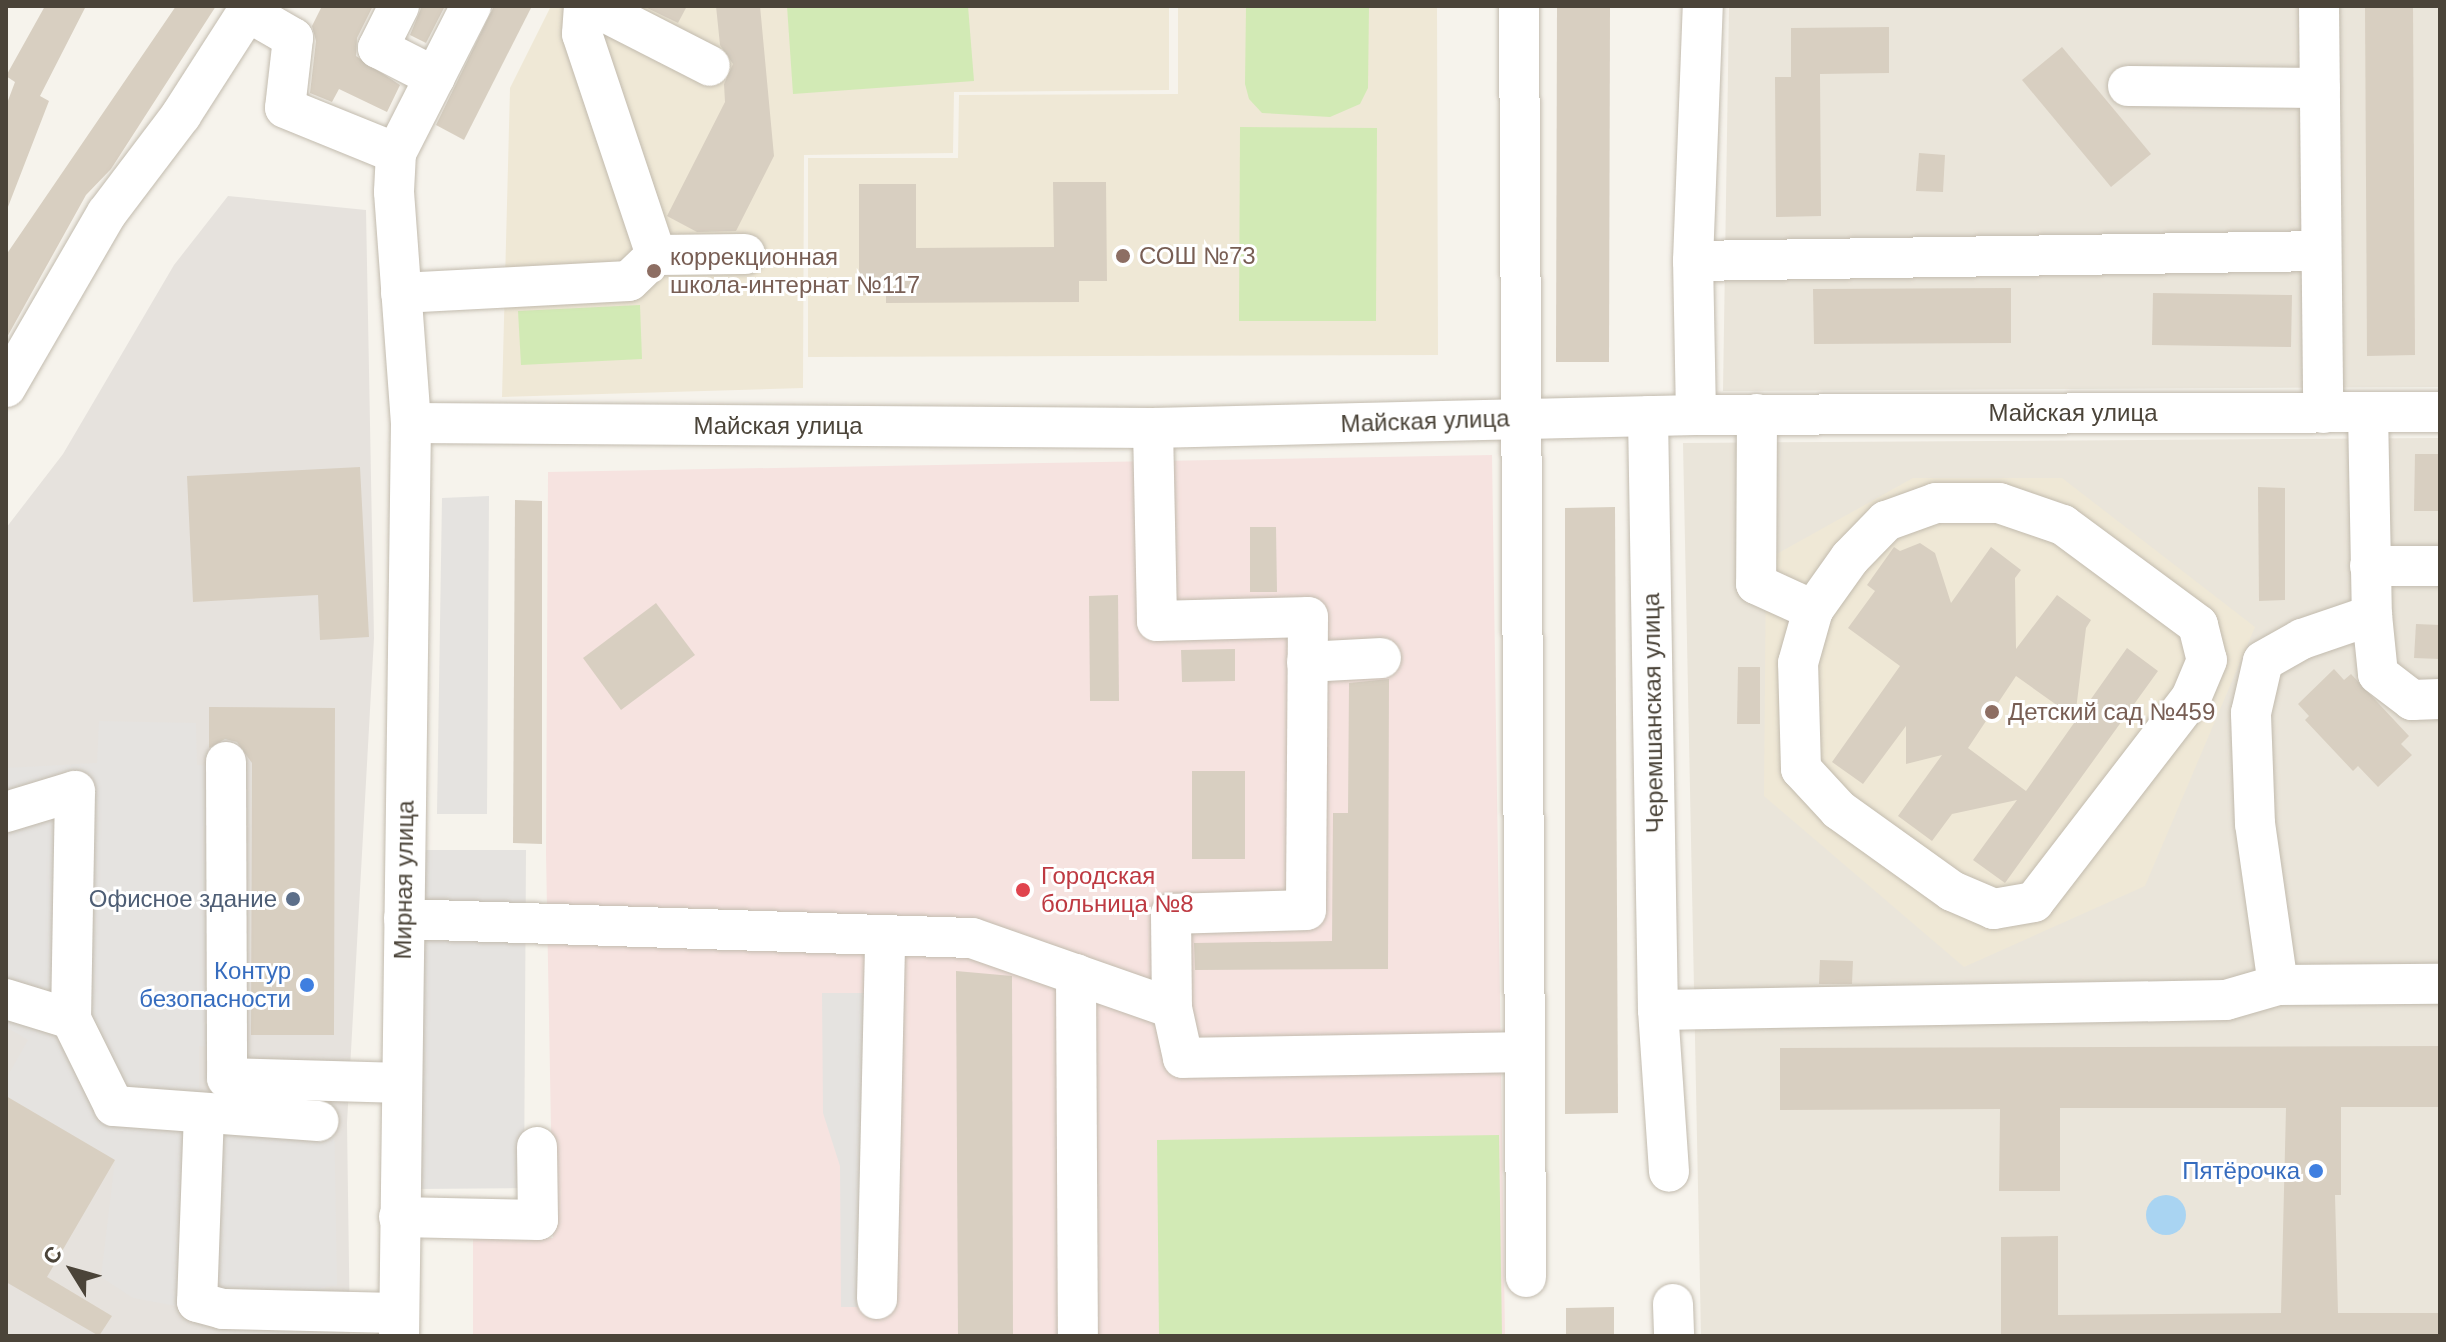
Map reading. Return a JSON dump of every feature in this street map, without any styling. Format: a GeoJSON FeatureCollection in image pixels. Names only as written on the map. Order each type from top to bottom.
{"type":"FeatureCollection","features":[{"type":"Feature","properties":{"kind":"street"},"geometry":{"type":"LineString","coordinates":[[399,6],[378,48],[435,77]]}},
{"type":"Feature","properties":{"kind":"street"},"geometry":{"type":"LineString","coordinates":[[6,387],[107,213],[181,115],[249,9],[291,19],[293,38],[285,108],[396,153],[471,6]]}},
{"type":"Feature","properties":{"kind":"street"},"geometry":{"type":"LineString","coordinates":[[584,6],[582,34],[656,255]]}},
{"type":"Feature","properties":{"kind":"street"},"geometry":{"type":"LineString","coordinates":[[593,6],[710,66]]}},
{"type":"Feature","properties":{"kind":"street"},"geometry":{"type":"LineString","coordinates":[[1519,6],[1526,1277]]}},
{"type":"Feature","properties":{"kind":"street"},"geometry":{"type":"LineString","coordinates":[[1696,415],[1693,261],[1703,6]]}},
{"type":"Feature","properties":{"kind":"street"},"geometry":{"type":"LineString","coordinates":[[2319,6],[2323,413]]}},
{"type":"Feature","properties":{"kind":"street"},"geometry":{"type":"LineString","coordinates":[[2128,86],[2320,88]]}},
{"type":"Feature","properties":{"kind":"street","name":"Мирная улица"},"geometry":{"type":"LineString","coordinates":[[396,153],[401,293],[411,423],[398,1324]]}},
{"type":"Feature","properties":{"kind":"street"},"geometry":{"type":"LineString","coordinates":[[1693,261],[2321,251]]}},
{"type":"Feature","properties":{"kind":"street"},"geometry":{"type":"LineString","coordinates":[[401,293],[629,281],[656,255],[745,254]]}},
{"type":"Feature","properties":{"kind":"street"},"geometry":{"type":"LineString","coordinates":[[2368,412],[2370,566],[2378,674],[2412,700],[2440,699]]}},
{"type":"Feature","properties":{"kind":"street","name":"Майская улица"},"geometry":{"type":"LineString","coordinates":[[411,423],[1153,428],[1757,414],[2440,412]]}},
{"type":"Feature","properties":{"kind":"street"},"geometry":{"type":"LineString","coordinates":[[1757,414],[1756,584],[1813,610]]}},
{"type":"Feature","properties":{"kind":"street","name":"Черемшанская улица"},"geometry":{"type":"LineString","coordinates":[[1648,416],[1658,1010],[1669,1172]]}},
{"type":"Feature","properties":{"kind":"street"},"geometry":{"type":"LineString","coordinates":[[1153,428],[1157,621],[1308,617],[1306,910],[1171,914],[1172,1008],[1183,1058],[1524,1052]]}},
{"type":"Feature","properties":{"kind":"street"},"geometry":{"type":"LineString","coordinates":[[2207,660],[2198,625],[2063,525],[1999,503],[1936,503],[1886,521],[1850,558],[1813,610],[1798,663],[1801,769],[1839,810],[1952,891],[1994,909],[2034,902],[2191,698],[2207,660],[2227,642],[2263,661]]}},
{"type":"Feature","properties":{"kind":"street"},"geometry":{"type":"LineString","coordinates":[[2370,566],[2440,566]]}},
{"type":"Feature","properties":{"kind":"street"},"geometry":{"type":"LineString","coordinates":[[2278,985],[2255,824],[2251,713],[2263,661],[2302,639],[2372,615]]}},
{"type":"Feature","properties":{"kind":"street"},"geometry":{"type":"LineString","coordinates":[[1307,662],[1381,658]]}},
{"type":"Feature","properties":{"kind":"street"},"geometry":{"type":"LineString","coordinates":[[226,762],[227,1078],[401,1083]]}},
{"type":"Feature","properties":{"kind":"street"},"geometry":{"type":"LineString","coordinates":[[6,812],[75,791],[71,1019],[114,1106],[318,1121]]}},
{"type":"Feature","properties":{"kind":"street"},"geometry":{"type":"LineString","coordinates":[[404,919],[972,938],[1172,1008]]}},
{"type":"Feature","properties":{"kind":"street"},"geometry":{"type":"LineString","coordinates":[[877,1299],[885,935]]}},
{"type":"Feature","properties":{"kind":"street"},"geometry":{"type":"LineString","coordinates":[[1076,974],[1078,1336]]}},
{"type":"Feature","properties":{"kind":"street"},"geometry":{"type":"LineString","coordinates":[[1658,1010],[2226,1000],[2278,985],[2440,984]]}},
{"type":"Feature","properties":{"kind":"street"},"geometry":{"type":"LineString","coordinates":[[6,999],[71,1019]]}},
{"type":"Feature","properties":{"kind":"street"},"geometry":{"type":"LineString","coordinates":[[204,1113],[197,1302],[223,1309],[398,1324]]}},
{"type":"Feature","properties":{"kind":"street"},"geometry":{"type":"LineString","coordinates":[[399,1217],[538,1220],[537,1147]]}},
{"type":"Feature","properties":{"kind":"shaded area","name":"коррекционная школа-интернат №117"},"geometry":{"type":"Polygon","coordinates":[[[551,6],[1169,6],[1169,90],[954,92],[953,153],[804,155],[803,388],[502,397],[510,88],[551,6]]]}},
{"type":"Feature","properties":{"kind":"shaded area","name":"СОШ №73"},"geometry":{"type":"Polygon","coordinates":[[[1178,6],[1437,6],[1438,355],[808,357],[808,158],[958,158],[959,95],[1178,94],[1178,6]]]}},
{"type":"Feature","properties":{"kind":"shaded area"},"geometry":{"type":"Polygon","coordinates":[[[1729,6],[2440,6],[2440,387],[1723,391],[1729,6]]]}},
{"type":"Feature","properties":{"kind":"shaded area"},"geometry":{"type":"Polygon","coordinates":[[[228,196],[366,210],[374,638],[347,1123],[350,1336],[6,1336],[6,528],[63,454],[174,265],[228,196]]]}},
{"type":"Feature","properties":{"kind":"shaded area"},"geometry":{"type":"Polygon","coordinates":[[[2440,438],[2440,1336],[1701,1336],[1683,443],[2440,438]]]}},
{"type":"Feature","properties":{"kind":"shaded area","name":"Городская больница №8"},"geometry":{"type":"Polygon","coordinates":[[[1492,455],[1505,1336],[473,1336],[473,1239],[553,1238],[546,854],[548,472],[1492,455]]]}},
{"type":"Feature","properties":{"kind":"shaded area","name":"Детский сад №459"},"geometry":{"type":"Polygon","coordinates":[[[1913,478],[2062,478],[2255,627],[2145,886],[1964,967],[1764,796],[1766,560],[1913,478]]]}},
{"type":"Feature","properties":{"kind":"shaded area"},"geometry":{"type":"Polygon","coordinates":[[[489,496],[487,814],[437,814],[442,498],[489,496]]]}},
{"type":"Feature","properties":{"kind":"shaded area"},"geometry":{"type":"Polygon","coordinates":[[[99,721],[196,723],[197,765],[233,767],[233,1048],[199,1046],[199,1101],[334,1105],[337,1286],[325,1287],[325,1319],[226,1315],[133,1298],[101,1277],[115,1160],[6,1096],[6,1079],[28,1040],[6,1027],[6,768],[97,763],[99,721]]]}},
{"type":"Feature","properties":{"kind":"shaded area"},"geometry":{"type":"Polygon","coordinates":[[[418,850],[526,850],[524,1188],[417,1189],[418,850]]]}},
{"type":"Feature","properties":{"kind":"shaded area"},"geometry":{"type":"Polygon","coordinates":[[[822,993],[896,993],[897,1307],[841,1307],[840,1166],[823,1113],[822,993]]]}},
{"type":"Feature","properties":{"kind":"green space"},"geometry":{"type":"Polygon","coordinates":[[[787,6],[968,6],[974,81],[793,94],[787,6]]]}},
{"type":"Feature","properties":{"kind":"green space"},"geometry":{"type":"Polygon","coordinates":[[[1246,6],[1369,6],[1368,88],[1360,104],[1330,117],[1262,113],[1249,99],[1245,84],[1246,6]]]}},
{"type":"Feature","properties":{"kind":"green space"},"geometry":{"type":"Polygon","coordinates":[[[1240,127],[1377,128],[1376,321],[1239,321],[1240,127]]]}},
{"type":"Feature","properties":{"kind":"green space"},"geometry":{"type":"Polygon","coordinates":[[[640,305],[642,359],[521,365],[518,311],[640,305]]]}},
{"type":"Feature","properties":{"kind":"green space"},"geometry":{"type":"Polygon","coordinates":[[[1499,1135],[1502,1336],[1159,1336],[1157,1140],[1499,1135]]]}},
{"type":"Feature","properties":{"kind":"water"},"geometry":{"type":"Polygon","coordinates":[[[2166,1195],[2180,1201],[2186,1215],[2180,1229],[2166,1235],[2152,1229],[2146,1215],[2152,1201],[2166,1195]]]}},
{"type":"Feature","properties":{"kind":"building"},"geometry":{"type":"Polygon","coordinates":[[[45,6],[86,6],[40,96],[49,101],[6,212],[6,106],[15,82],[6,76],[45,6]]]}},
{"type":"Feature","properties":{"kind":"building"},"geometry":{"type":"Polygon","coordinates":[[[176,6],[216,6],[111,169],[86,195],[6,339],[6,255],[176,6]]]}},
{"type":"Feature","properties":{"kind":"building"},"geometry":{"type":"Polygon","coordinates":[[[322,6],[373,6],[357,38],[356,56],[400,85],[387,112],[339,89],[332,102],[310,93],[316,41],[312,26],[322,6]]]}},
{"type":"Feature","properties":{"kind":"building"},"geometry":{"type":"Polygon","coordinates":[[[422,6],[445,6],[426,43],[410,35],[422,6]]]}},
{"type":"Feature","properties":{"kind":"building"},"geometry":{"type":"Polygon","coordinates":[[[494,6],[532,6],[464,140],[436,125],[494,6]]]}},
{"type":"Feature","properties":{"kind":"building"},"geometry":{"type":"Polygon","coordinates":[[[643,6],[687,6],[678,23],[643,6]]]}},
{"type":"Feature","properties":{"kind":"building"},"geometry":{"type":"Polygon","coordinates":[[[716,6],[760,6],[774,156],[736,231],[697,232],[667,216],[725,102],[724,84],[733,64],[720,45],[716,6]]]}},
{"type":"Feature","properties":{"kind":"building"},"geometry":{"type":"Polygon","coordinates":[[[1557,6],[1610,6],[1609,362],[1556,362],[1557,6]]]}},
{"type":"Feature","properties":{"kind":"building"},"geometry":{"type":"Polygon","coordinates":[[[2365,6],[2413,6],[2415,355],[2367,356],[2365,6]]]}},
{"type":"Feature","properties":{"kind":"building"},"geometry":{"type":"Polygon","coordinates":[[[1889,27],[1889,73],[1820,74],[1821,216],[1776,217],[1775,77],[1791,77],[1791,28],[1889,27]]]}},
{"type":"Feature","properties":{"kind":"building"},"geometry":{"type":"Polygon","coordinates":[[[2062,47],[2151,154],[2111,187],[2022,80],[2062,47]]]}},
{"type":"Feature","properties":{"kind":"building"},"geometry":{"type":"Polygon","coordinates":[[[1919,153],[1945,155],[1943,192],[1916,191],[1919,153]]]}},
{"type":"Feature","properties":{"kind":"building"},"geometry":{"type":"Polygon","coordinates":[[[1053,182],[1106,182],[1107,281],[1079,281],[1079,302],[886,303],[886,295],[859,295],[859,184],[916,184],[916,248],[1054,247],[1053,182]]]}},
{"type":"Feature","properties":{"kind":"building"},"geometry":{"type":"Polygon","coordinates":[[[2011,288],[2011,343],[1814,344],[1813,289],[2011,288]]]}},
{"type":"Feature","properties":{"kind":"building"},"geometry":{"type":"Polygon","coordinates":[[[2153,293],[2292,295],[2291,347],[2152,345],[2153,293]]]}},
{"type":"Feature","properties":{"kind":"building"},"geometry":{"type":"Polygon","coordinates":[[[2415,454],[2440,454],[2440,511],[2414,511],[2415,454]]]}},
{"type":"Feature","properties":{"kind":"building"},"geometry":{"type":"Polygon","coordinates":[[[360,467],[369,637],[320,640],[318,595],[193,602],[187,476],[360,467]]]}},
{"type":"Feature","properties":{"kind":"building"},"geometry":{"type":"Polygon","coordinates":[[[2258,487],[2285,488],[2285,600],[2259,601],[2258,487]]]}},
{"type":"Feature","properties":{"kind":"building"},"geometry":{"type":"Polygon","coordinates":[[[515,500],[542,501],[542,844],[513,843],[515,500]]]}},
{"type":"Feature","properties":{"kind":"building"},"geometry":{"type":"Polygon","coordinates":[[[1615,507],[1618,1113],[1565,1114],[1565,508],[1615,507]]]}},
{"type":"Feature","properties":{"kind":"building"},"geometry":{"type":"Polygon","coordinates":[[[1250,527],[1276,527],[1277,592],[1250,592],[1250,527]]]}},
{"type":"Feature","properties":{"kind":"building"},"geometry":{"type":"Polygon","coordinates":[[[1920,543],[1935,553],[1951,603],[1991,547],[2021,570],[2015,578],[2016,649],[2057,595],[2091,620],[2086,628],[2075,718],[2016,676],[1968,748],[2026,791],[2127,648],[2158,671],[2005,883],[1973,860],[2017,800],[1952,814],[1932,841],[1898,816],[1942,755],[1906,764],[1906,726],[1863,784],[1832,762],[1900,666],[1848,628],[1875,591],[1867,585],[1894,547],[1900,551],[1920,543]]]}},
{"type":"Feature","properties":{"kind":"building"},"geometry":{"type":"Polygon","coordinates":[[[1118,595],[1119,701],[1090,701],[1089,596],[1118,595]]]}},
{"type":"Feature","properties":{"kind":"building"},"geometry":{"type":"Polygon","coordinates":[[[656,603],[695,655],[621,710],[583,658],[656,603]]]}},
{"type":"Feature","properties":{"kind":"building"},"geometry":{"type":"Polygon","coordinates":[[[2416,624],[2440,625],[2440,659],[2414,658],[2416,624]]]}},
{"type":"Feature","properties":{"kind":"building"},"geometry":{"type":"Polygon","coordinates":[[[1235,649],[1235,681],[1182,682],[1181,650],[1235,649]]]}},
{"type":"Feature","properties":{"kind":"building"},"geometry":{"type":"Polygon","coordinates":[[[1738,667],[1760,667],[1760,724],[1737,724],[1738,667]]]}},
{"type":"Feature","properties":{"kind":"building"},"geometry":{"type":"Polygon","coordinates":[[[2334,669],[2344,680],[2351,674],[2409,736],[2401,744],[2412,755],[2378,787],[2358,766],[2353,771],[2305,720],[2309,716],[2298,704],[2334,669]]]}},
{"type":"Feature","properties":{"kind":"building"},"geometry":{"type":"Polygon","coordinates":[[[1389,679],[1388,969],[1195,970],[1194,943],[1332,941],[1333,813],[1348,813],[1349,683],[1389,679]]]}},
{"type":"Feature","properties":{"kind":"building","name":"Офисное здание"},"geometry":{"type":"Polygon","coordinates":[[[209,707],[335,708],[334,1035],[251,1035],[252,763],[237,742],[225,739],[209,748],[209,707]]]}},
{"type":"Feature","properties":{"kind":"building"},"geometry":{"type":"Polygon","coordinates":[[[1192,771],[1245,771],[1245,859],[1192,859],[1192,771]]]}},
{"type":"Feature","properties":{"kind":"building"},"geometry":{"type":"Polygon","coordinates":[[[1820,960],[1853,961],[1852,984],[1819,984],[1820,960]]]}},
{"type":"Feature","properties":{"kind":"building"},"geometry":{"type":"Polygon","coordinates":[[[956,971],[1012,976],[1013,1336],[958,1336],[956,971]]]}},
{"type":"Feature","properties":{"kind":"building"},"geometry":{"type":"Polygon","coordinates":[[[2440,1046],[2440,1107],[2341,1107],[2341,1195],[2335,1195],[2338,1313],[2440,1313],[2440,1336],[2001,1336],[2001,1237],[2058,1236],[2058,1315],[2281,1313],[2286,1108],[2060,1108],[2060,1191],[1999,1191],[2000,1109],[1780,1110],[1780,1048],[2440,1046]]]}},
{"type":"Feature","properties":{"kind":"building"},"geometry":{"type":"Polygon","coordinates":[[[6,1096],[115,1160],[47,1277],[112,1316],[99,1336],[6,1282],[6,1096]]]}},
{"type":"Feature","properties":{"kind":"building"},"geometry":{"type":"Polygon","coordinates":[[[1614,1307],[1614,1336],[1566,1336],[1566,1308],[1614,1307]]]}},
{"type":"Feature","properties":{"kind":"place","name":"СОШ №73"},"geometry":{"type":"Point","coordinates":[1123,256]}},
{"type":"Feature","properties":{"kind":"place","name":"коррекционная школа-интернат №117"},"geometry":{"type":"Point","coordinates":[654,271]}},
{"type":"Feature","properties":{"kind":"place","name":"Детский сад №459"},"geometry":{"type":"Point","coordinates":[1992,712]}},
{"type":"Feature","properties":{"kind":"place","name":"Городская больница №8"},"geometry":{"type":"Point","coordinates":[1023,890]}},
{"type":"Feature","properties":{"kind":"place","name":"Офисное здание"},"geometry":{"type":"Point","coordinates":[293,899]}},
{"type":"Feature","properties":{"kind":"place","name":"Контур безопасности"},"geometry":{"type":"Point","coordinates":[307,985]}},
{"type":"Feature","properties":{"kind":"place","name":"Пятёрочка"},"geometry":{"type":"Point","coordinates":[2316,1171]}}]}
